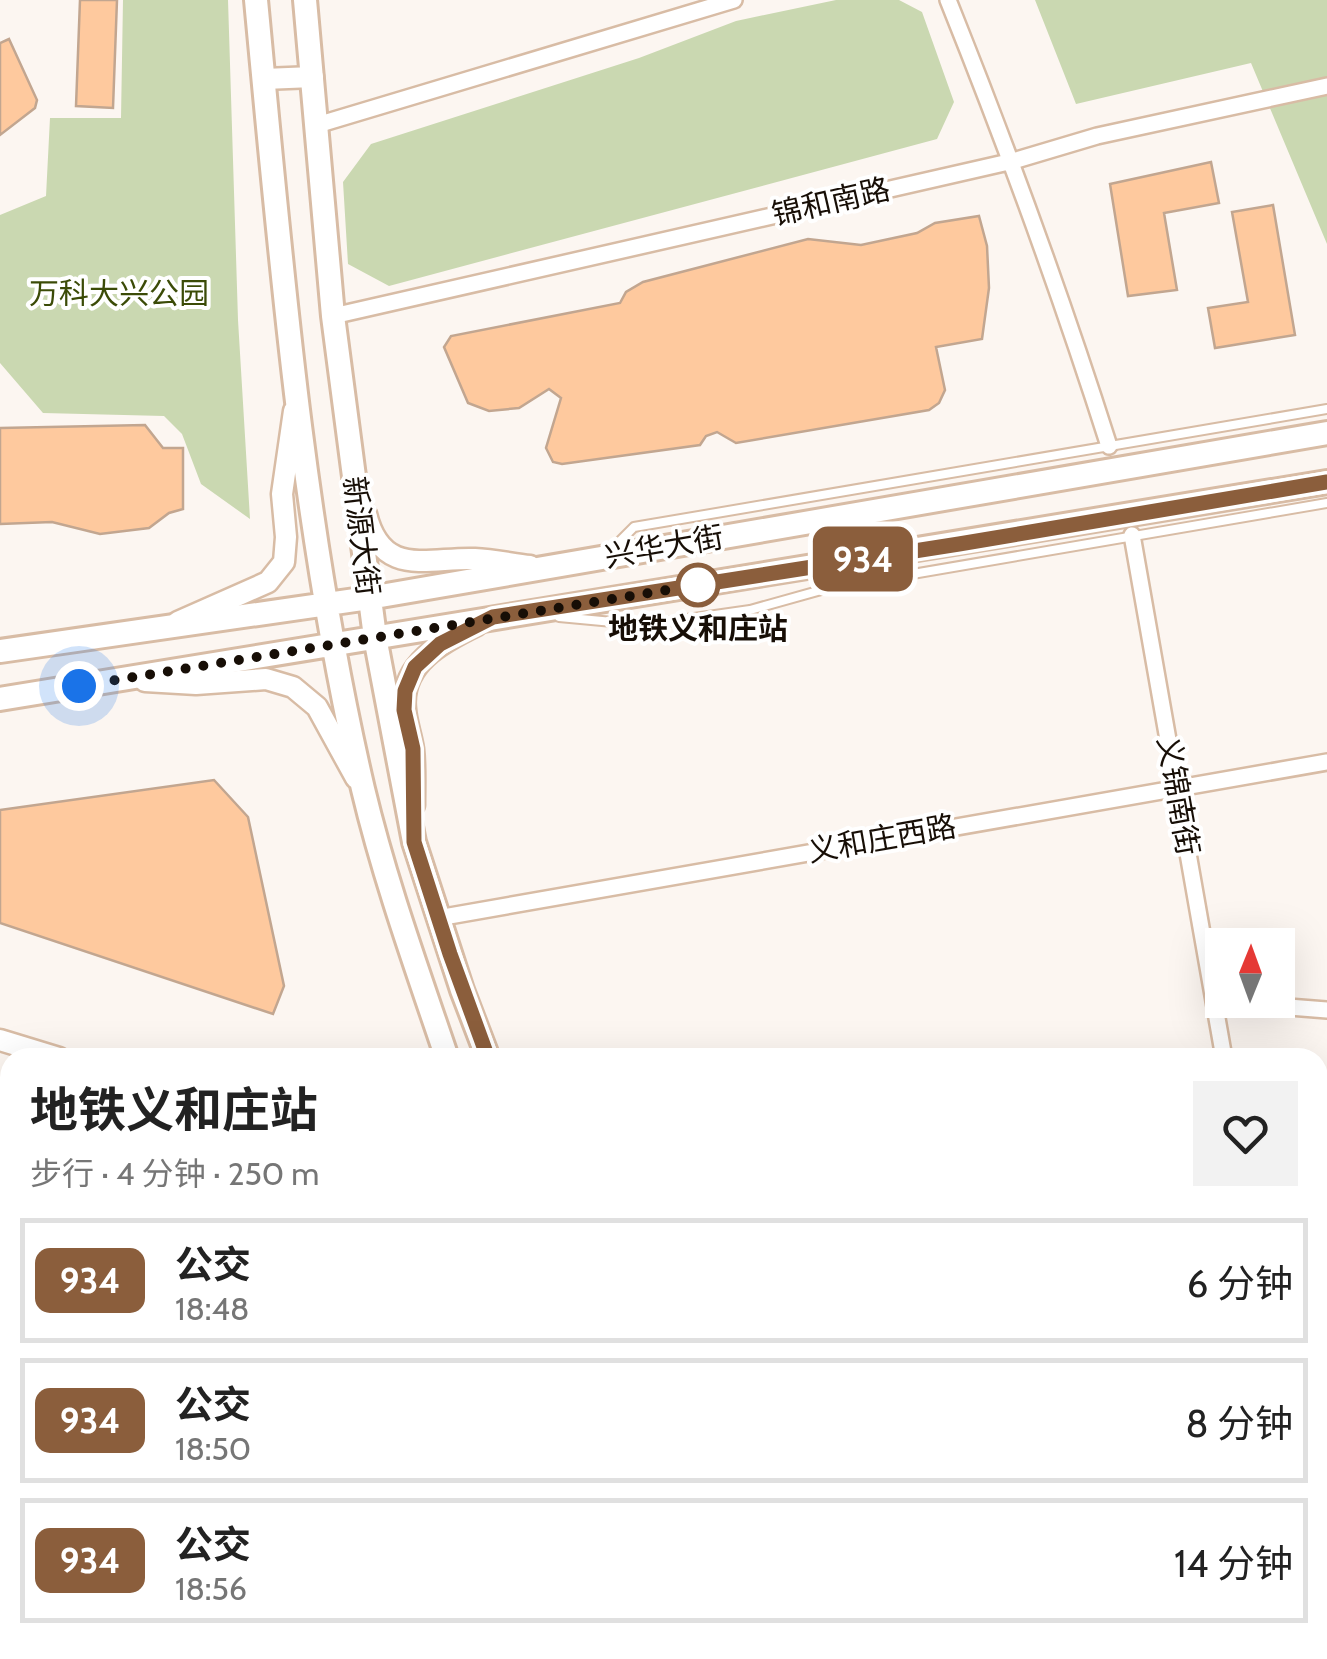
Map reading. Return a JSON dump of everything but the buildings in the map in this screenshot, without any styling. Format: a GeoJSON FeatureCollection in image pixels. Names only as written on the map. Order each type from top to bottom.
{"type":"FeatureCollection","features":[{"type":"Feature","properties":{"kind":"main road"},"geometry":{"type":"LineString","coordinates":[[256,0],[296,394],[332,645],[364,792],[392,896],[444,1048]]}},
{"type":"Feature","properties":{"kind":"main road","name":"新源大街"},"geometry":{"type":"LineString","coordinates":[[306,0],[333,316],[375,637],[414,842],[484,1048]]}},
{"type":"Feature","properties":{"kind":"main road"},"geometry":{"type":"LineString","coordinates":[[264,79],[313,77]]}},
{"type":"Feature","properties":{"kind":"main road"},"geometry":{"type":"LineString","coordinates":[[168,627],[268,582],[284,562],[282,494],[296,394]]}},
{"type":"Feature","properties":{"kind":"main road","name":"兴华大街"},"geometry":{"type":"LineString","coordinates":[[0,651],[547,569],[1327,433]]}},
{"type":"Feature","properties":{"kind":"main road"},"geometry":{"type":"LineString","coordinates":[[350,448],[372,535],[390,553],[410,563],[474,559],[547,569]]}},
{"type":"Feature","properties":{"kind":"main road","name":"兴华大街"},"geometry":{"type":"LineString","coordinates":[[0,698],[1327,482]]}},
{"type":"Feature","properties":{"kind":"main road"},"geometry":{"type":"LineString","coordinates":[[414,842],[413,749],[404,710],[405,691],[415,667],[440,644],[493,617]]}},
{"type":"Feature","properties":{"kind":"main road"},"geometry":{"type":"LineString","coordinates":[[118,680],[196,684],[266,679],[293,687],[317,707],[364,792]]}},
{"type":"Feature","properties":{"kind":"main road"},"geometry":{"type":"LineString","coordinates":[[0,1040],[26,1048]]}},
{"type":"Feature","properties":{"kind":"street"},"geometry":{"type":"LineString","coordinates":[[317,125],[734,0]]}},
{"type":"Feature","properties":{"kind":"street"},"geometry":{"type":"LineString","coordinates":[[948,0],[1059,288],[1109,446]]}},
{"type":"Feature","properties":{"kind":"street","name":"锦和南路"},"geometry":{"type":"LineString","coordinates":[[333,316],[1013,161],[1097,136],[1327,86]]}},
{"type":"Feature","properties":{"kind":"street","name":"义锦南街"},"geometry":{"type":"LineString","coordinates":[[1132,535],[1205,949]]}},
{"type":"Feature","properties":{"kind":"street","name":"义和庄西路"},"geometry":{"type":"LineString","coordinates":[[438,918],[1327,762]]}},
{"type":"Feature","properties":{"kind":"street"},"geometry":{"type":"LineString","coordinates":[[1295,1007],[1327,1010]]}},
{"type":"Feature","properties":{"kind":"street","name":"义锦南街"},"geometry":{"type":"LineString","coordinates":[[1217,1018],[1222,1048]]}},
{"type":"Feature","properties":{"kind":"lane"},"geometry":{"type":"LineString","coordinates":[[604,558],[634,527],[1327,409]]}},
{"type":"Feature","properties":{"kind":"lane"},"geometry":{"type":"LineString","coordinates":[[520,613],[645,625],[750,610],[825,589],[1327,503]]}},
{"type":"Feature","properties":{"kind":"green space","name":"万科大兴公园"},"geometry":{"type":"Polygon","coordinates":[[[123,0],[228,0],[238,320],[250,519],[201,484],[182,434],[164,416],[43,413],[0,363],[0,215],[46,196],[50,118],[121,118],[123,0]]]}},
{"type":"Feature","properties":{"kind":"green space"},"geometry":{"type":"Polygon","coordinates":[[[836,0],[899,0],[922,12],[954,102],[937,139],[389,286],[348,264],[343,182],[371,144],[639,58],[736,21],[836,0]]]}},
{"type":"Feature","properties":{"kind":"green space"},"geometry":{"type":"Polygon","coordinates":[[[1035,0],[1327,0],[1327,244],[1251,63],[1076,104],[1035,0]]]}},
{"type":"Feature","properties":{"kind":"bus line","name":"934"},"geometry":{"type":"LineString","coordinates":[[484,1048],[414,842],[413,749],[404,710],[405,691],[415,667],[440,644],[493,617],[1327,482]]}},
{"type":"Feature","properties":{"kind":"place","name":"地铁义和庄站"},"geometry":{"type":"Point","coordinates":[698,585]}},
{"type":"Feature","properties":{"kind":"route"},"geometry":{"type":"LineString","coordinates":[[79,686],[698,585]]}}]}
